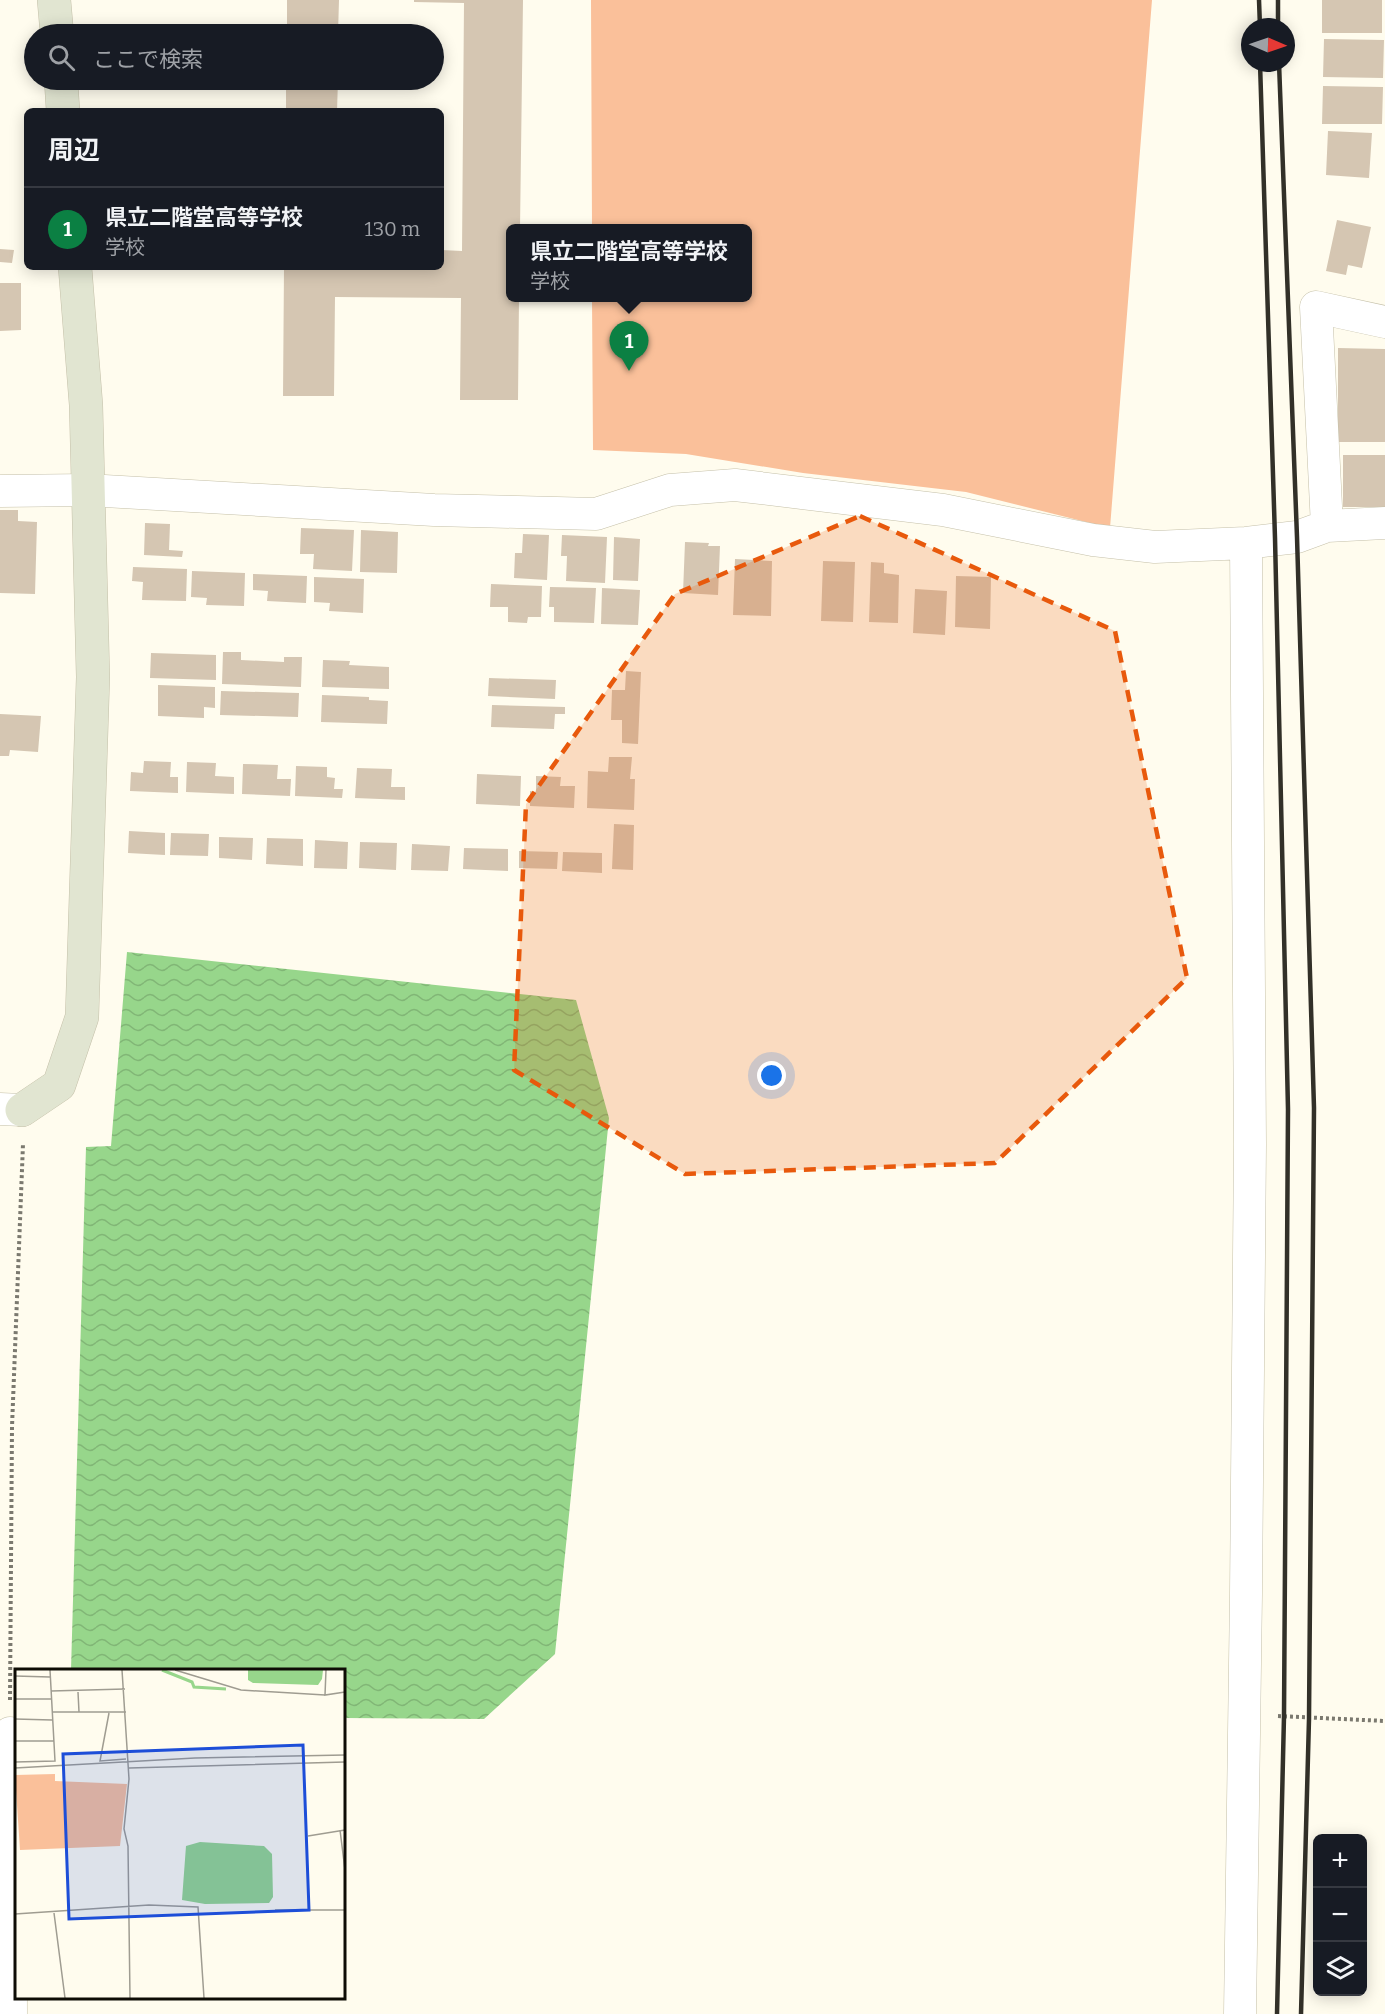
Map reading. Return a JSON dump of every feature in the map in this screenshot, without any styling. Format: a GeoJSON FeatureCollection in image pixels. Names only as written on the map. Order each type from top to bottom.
{"type":"FeatureCollection","features":[{"type":"Feature","properties":{"kind":"street"},"geometry":{"type":"LineString","coordinates":[[54,0],[56,24]]}},
{"type":"Feature","properties":{"kind":"street"},"geometry":{"type":"LineString","coordinates":[[62,90],[63,108]]}},
{"type":"Feature","properties":{"kind":"street"},"geometry":{"type":"LineString","coordinates":[[11,1110],[59,1085],[82,1017],[93,677],[86,405],[75,270]]}},
{"type":"Feature","properties":{"kind":"street"},"geometry":{"type":"LineString","coordinates":[[1326,526],[1316,307],[1385,322]]}},
{"type":"Feature","properties":{"kind":"street"},"geometry":{"type":"LineString","coordinates":[[0,491],[87,490],[434,510],[596,514],[670,490],[735,485],[943,510],[1093,540],[1155,547],[1246,543],[1297,537],[1326,526],[1385,523]]}},
{"type":"Feature","properties":{"kind":"street"},"geometry":{"type":"LineString","coordinates":[[1240,2014],[1250,1144],[1246,543]]}},
{"type":"Feature","properties":{"kind":"street"},"geometry":{"type":"LineString","coordinates":[[10,1733],[11,2014]]}},
{"type":"Feature","properties":{"kind":"path"},"geometry":{"type":"LineString","coordinates":[[10,1733],[12,1427],[23,1145],[11,1110]]}},
{"type":"Feature","properties":{"kind":"path"},"geometry":{"type":"LineString","coordinates":[[1244,1714],[1385,1721]]}},
{"type":"Feature","properties":{"kind":"highlighted area"},"geometry":{"type":"Polygon","coordinates":[[[860,516],[1115,631],[1187,978],[995,1163],[685,1174],[514,1070],[526,804],[675,594],[860,516]]]}},
{"type":"Feature","properties":{"kind":"shaded area"},"geometry":{"type":"Polygon","coordinates":[[[591,0],[1152,0],[1110,528],[966,492],[803,473],[686,454],[593,450],[592,302],[752,302],[752,224],[592,224],[591,0]]]}},
{"type":"Feature","properties":{"kind":"water"},"geometry":{"type":"Polygon","coordinates":[[[127,952],[576,1000],[609,1118],[555,1654],[484,1719],[345,1718],[345,1669],[71,1669],[86,1147],[111,1146],[127,952]]]}},
{"type":"Feature","properties":{"kind":"building"},"geometry":{"type":"Polygon","coordinates":[[[287,0],[339,0],[338,24],[287,24],[287,0]]]}},
{"type":"Feature","properties":{"kind":"building"},"geometry":{"type":"Polygon","coordinates":[[[414,0],[523,0],[520,224],[506,224],[506,302],[519,302],[518,400],[460,400],[461,298],[335,297],[334,396],[283,396],[284,270],[444,270],[444,250],[462,251],[464,3],[414,2],[414,0]]]}},
{"type":"Feature","properties":{"kind":"building"},"geometry":{"type":"Polygon","coordinates":[[[1322,0],[1382,0],[1382,33],[1322,33],[1322,0]]]}},
{"type":"Feature","properties":{"kind":"building"},"geometry":{"type":"Polygon","coordinates":[[[1324,39],[1384,40],[1383,78],[1323,77],[1324,39]]]}},
{"type":"Feature","properties":{"kind":"building"},"geometry":{"type":"Polygon","coordinates":[[[1323,86],[1383,87],[1382,124],[1322,124],[1323,86]]]}},
{"type":"Feature","properties":{"kind":"building"},"geometry":{"type":"Polygon","coordinates":[[[286,90],[338,90],[337,108],[286,108],[286,90]]]}},
{"type":"Feature","properties":{"kind":"building"},"geometry":{"type":"Polygon","coordinates":[[[1328,131],[1372,133],[1369,178],[1326,175],[1328,131]]]}},
{"type":"Feature","properties":{"kind":"building"},"geometry":{"type":"Polygon","coordinates":[[[1337,220],[1371,227],[1362,268],[1348,265],[1346,275],[1326,271],[1337,220]]]}},
{"type":"Feature","properties":{"kind":"building"},"geometry":{"type":"Polygon","coordinates":[[[0,249],[14,250],[12,263],[0,262],[0,249]]]}},
{"type":"Feature","properties":{"kind":"building"},"geometry":{"type":"Polygon","coordinates":[[[0,283],[21,283],[21,330],[0,331],[0,283]]]}},
{"type":"Feature","properties":{"kind":"building"},"geometry":{"type":"Polygon","coordinates":[[[1338,348],[1385,349],[1385,442],[1338,442],[1338,348]]]}},
{"type":"Feature","properties":{"kind":"building"},"geometry":{"type":"Polygon","coordinates":[[[1343,455],[1385,455],[1385,507],[1343,507],[1343,455]]]}},
{"type":"Feature","properties":{"kind":"building"},"geometry":{"type":"Polygon","coordinates":[[[0,510],[18,510],[18,521],[37,522],[35,594],[0,593],[0,510]]]}},
{"type":"Feature","properties":{"kind":"building"},"geometry":{"type":"Polygon","coordinates":[[[145,523],[170,524],[169,550],[183,551],[182,557],[144,555],[145,523]]]}},
{"type":"Feature","properties":{"kind":"building"},"geometry":{"type":"Polygon","coordinates":[[[301,528],[354,530],[352,571],[313,569],[314,554],[300,554],[301,528]]]}},
{"type":"Feature","properties":{"kind":"building"},"geometry":{"type":"Polygon","coordinates":[[[361,530],[398,532],[397,573],[360,572],[361,530]]]}},
{"type":"Feature","properties":{"kind":"building"},"geometry":{"type":"Polygon","coordinates":[[[523,534],[549,535],[547,580],[514,578],[515,553],[522,553],[523,534]]]}},
{"type":"Feature","properties":{"kind":"building"},"geometry":{"type":"Polygon","coordinates":[[[562,535],[607,537],[605,583],[566,581],[567,556],[561,556],[562,535]]]}},
{"type":"Feature","properties":{"kind":"building"},"geometry":{"type":"Polygon","coordinates":[[[614,537],[640,539],[638,581],[613,580],[614,537]]]}},
{"type":"Feature","properties":{"kind":"building"},"geometry":{"type":"Polygon","coordinates":[[[685,542],[720,546],[718,595],[683,593],[685,542]]]}},
{"type":"Feature","properties":{"kind":"building"},"geometry":{"type":"Polygon","coordinates":[[[735,559],[772,561],[771,616],[733,615],[735,559]]]}},
{"type":"Feature","properties":{"kind":"building"},"geometry":{"type":"Polygon","coordinates":[[[823,561],[855,562],[853,622],[821,621],[823,561]]]}},
{"type":"Feature","properties":{"kind":"building"},"geometry":{"type":"Polygon","coordinates":[[[871,562],[884,563],[884,573],[899,575],[898,623],[869,622],[871,562]]]}},
{"type":"Feature","properties":{"kind":"building"},"geometry":{"type":"Polygon","coordinates":[[[133,567],[187,569],[186,601],[142,600],[143,582],[132,581],[133,567]]]}},
{"type":"Feature","properties":{"kind":"building"},"geometry":{"type":"Polygon","coordinates":[[[192,571],[245,573],[244,606],[206,605],[207,598],[191,597],[192,571]]]}},
{"type":"Feature","properties":{"kind":"building"},"geometry":{"type":"Polygon","coordinates":[[[253,574],[307,576],[306,603],[267,601],[268,591],[253,590],[253,574]]]}},
{"type":"Feature","properties":{"kind":"building"},"geometry":{"type":"Polygon","coordinates":[[[956,576],[991,577],[990,629],[955,627],[956,576]]]}},
{"type":"Feature","properties":{"kind":"building"},"geometry":{"type":"Polygon","coordinates":[[[314,577],[364,579],[363,613],[329,611],[330,603],[314,602],[314,577]]]}},
{"type":"Feature","properties":{"kind":"building"},"geometry":{"type":"Polygon","coordinates":[[[491,584],[542,586],[541,617],[528,617],[527,623],[508,622],[508,607],[490,607],[491,584]]]}},
{"type":"Feature","properties":{"kind":"building"},"geometry":{"type":"Polygon","coordinates":[[[550,587],[596,588],[594,623],[554,622],[554,607],[549,607],[550,587]]]}},
{"type":"Feature","properties":{"kind":"building"},"geometry":{"type":"Polygon","coordinates":[[[602,588],[640,590],[638,625],[601,624],[602,588]]]}},
{"type":"Feature","properties":{"kind":"building"},"geometry":{"type":"Polygon","coordinates":[[[915,589],[947,591],[945,635],[913,633],[915,589]]]}},
{"type":"Feature","properties":{"kind":"building"},"geometry":{"type":"Polygon","coordinates":[[[223,652],[241,652],[241,660],[284,662],[284,657],[302,657],[301,687],[222,684],[223,652]]]}},
{"type":"Feature","properties":{"kind":"building"},"geometry":{"type":"Polygon","coordinates":[[[151,653],[216,655],[216,680],[150,678],[151,653]]]}},
{"type":"Feature","properties":{"kind":"building"},"geometry":{"type":"Polygon","coordinates":[[[323,660],[350,661],[349,665],[389,667],[389,689],[322,687],[323,660]]]}},
{"type":"Feature","properties":{"kind":"building"},"geometry":{"type":"Polygon","coordinates":[[[626,671],[641,672],[638,744],[622,743],[622,720],[611,720],[612,690],[625,690],[626,671]]]}},
{"type":"Feature","properties":{"kind":"building"},"geometry":{"type":"Polygon","coordinates":[[[489,678],[556,680],[555,699],[488,696],[489,678]]]}},
{"type":"Feature","properties":{"kind":"building"},"geometry":{"type":"Polygon","coordinates":[[[158,685],[215,687],[215,708],[204,707],[204,718],[158,716],[158,685]]]}},
{"type":"Feature","properties":{"kind":"building"},"geometry":{"type":"Polygon","coordinates":[[[221,691],[299,693],[298,717],[220,715],[221,691]]]}},
{"type":"Feature","properties":{"kind":"building"},"geometry":{"type":"Polygon","coordinates":[[[322,695],[369,697],[369,700],[388,701],[387,724],[321,722],[322,695]]]}},
{"type":"Feature","properties":{"kind":"building"},"geometry":{"type":"Polygon","coordinates":[[[492,705],[565,707],[565,714],[555,714],[554,729],[491,727],[492,705]]]}},
{"type":"Feature","properties":{"kind":"building"},"geometry":{"type":"Polygon","coordinates":[[[0,714],[41,716],[38,752],[10,750],[9,756],[0,756],[0,714]]]}},
{"type":"Feature","properties":{"kind":"building"},"geometry":{"type":"Polygon","coordinates":[[[609,757],[632,757],[630,779],[635,779],[634,810],[587,808],[588,771],[608,772],[609,757]]]}},
{"type":"Feature","properties":{"kind":"building"},"geometry":{"type":"Polygon","coordinates":[[[144,761],[171,762],[170,777],[178,777],[178,793],[130,791],[131,772],[143,773],[144,761]]]}},
{"type":"Feature","properties":{"kind":"building"},"geometry":{"type":"Polygon","coordinates":[[[187,762],[216,763],[215,776],[234,777],[234,794],[186,792],[187,762]]]}},
{"type":"Feature","properties":{"kind":"building"},"geometry":{"type":"Polygon","coordinates":[[[243,764],[278,765],[277,779],[291,779],[290,796],[242,794],[243,764]]]}},
{"type":"Feature","properties":{"kind":"building"},"geometry":{"type":"Polygon","coordinates":[[[296,766],[327,767],[327,777],[335,778],[334,789],[343,789],[342,798],[295,796],[296,766]]]}},
{"type":"Feature","properties":{"kind":"building"},"geometry":{"type":"Polygon","coordinates":[[[357,768],[392,769],[391,787],[405,787],[405,800],[355,798],[357,768]]]}},
{"type":"Feature","properties":{"kind":"building"},"geometry":{"type":"Polygon","coordinates":[[[477,774],[521,776],[520,806],[476,804],[477,774]]]}},
{"type":"Feature","properties":{"kind":"building"},"geometry":{"type":"Polygon","coordinates":[[[536,776],[561,777],[560,786],[575,786],[574,808],[530,806],[530,791],[536,792],[536,776]]]}},
{"type":"Feature","properties":{"kind":"building"},"geometry":{"type":"Polygon","coordinates":[[[614,824],[634,825],[633,870],[612,869],[614,824]]]}},
{"type":"Feature","properties":{"kind":"building"},"geometry":{"type":"Polygon","coordinates":[[[129,831],[165,833],[165,855],[128,853],[129,831]]]}},
{"type":"Feature","properties":{"kind":"building"},"geometry":{"type":"Polygon","coordinates":[[[171,833],[209,834],[208,856],[170,855],[171,833]]]}},
{"type":"Feature","properties":{"kind":"building"},"geometry":{"type":"Polygon","coordinates":[[[219,837],[253,838],[252,860],[219,858],[219,837]]]}},
{"type":"Feature","properties":{"kind":"building"},"geometry":{"type":"Polygon","coordinates":[[[267,838],[303,839],[303,866],[266,864],[267,838]]]}},
{"type":"Feature","properties":{"kind":"building"},"geometry":{"type":"Polygon","coordinates":[[[315,840],[348,842],[347,869],[314,868],[315,840]]]}},
{"type":"Feature","properties":{"kind":"building"},"geometry":{"type":"Polygon","coordinates":[[[360,842],[397,843],[396,870],[359,868],[360,842]]]}},
{"type":"Feature","properties":{"kind":"building"},"geometry":{"type":"Polygon","coordinates":[[[412,844],[450,846],[448,871],[411,870],[412,844]]]}},
{"type":"Feature","properties":{"kind":"building"},"geometry":{"type":"Polygon","coordinates":[[[464,848],[508,849],[508,871],[463,869],[464,848]]]}},
{"type":"Feature","properties":{"kind":"building"},"geometry":{"type":"Polygon","coordinates":[[[519,851],[558,852],[557,869],[519,868],[519,851]]]}},
{"type":"Feature","properties":{"kind":"building"},"geometry":{"type":"Polygon","coordinates":[[[563,852],[602,853],[602,873],[562,871],[563,852]]]}},
{"type":"Feature","properties":{"kind":"railway"},"geometry":{"type":"LineString","coordinates":[[1259,0],[1260,18]]}},
{"type":"Feature","properties":{"kind":"railway"},"geometry":{"type":"LineString","coordinates":[[1278,0],[1278,18]]}},
{"type":"Feature","properties":{"kind":"railway"},"geometry":{"type":"LineString","coordinates":[[1260,72],[1275,538],[1288,1109],[1284,1716],[1277,2014]]}},
{"type":"Feature","properties":{"kind":"railway"},"geometry":{"type":"LineString","coordinates":[[1279,72],[1297,537],[1314,1108],[1309,1719],[1301,2014]]}},
{"type":"Feature","properties":{"kind":"place","name":"県立二階堂高等学校"},"geometry":{"type":"Point","coordinates":[629,371]}}]}
